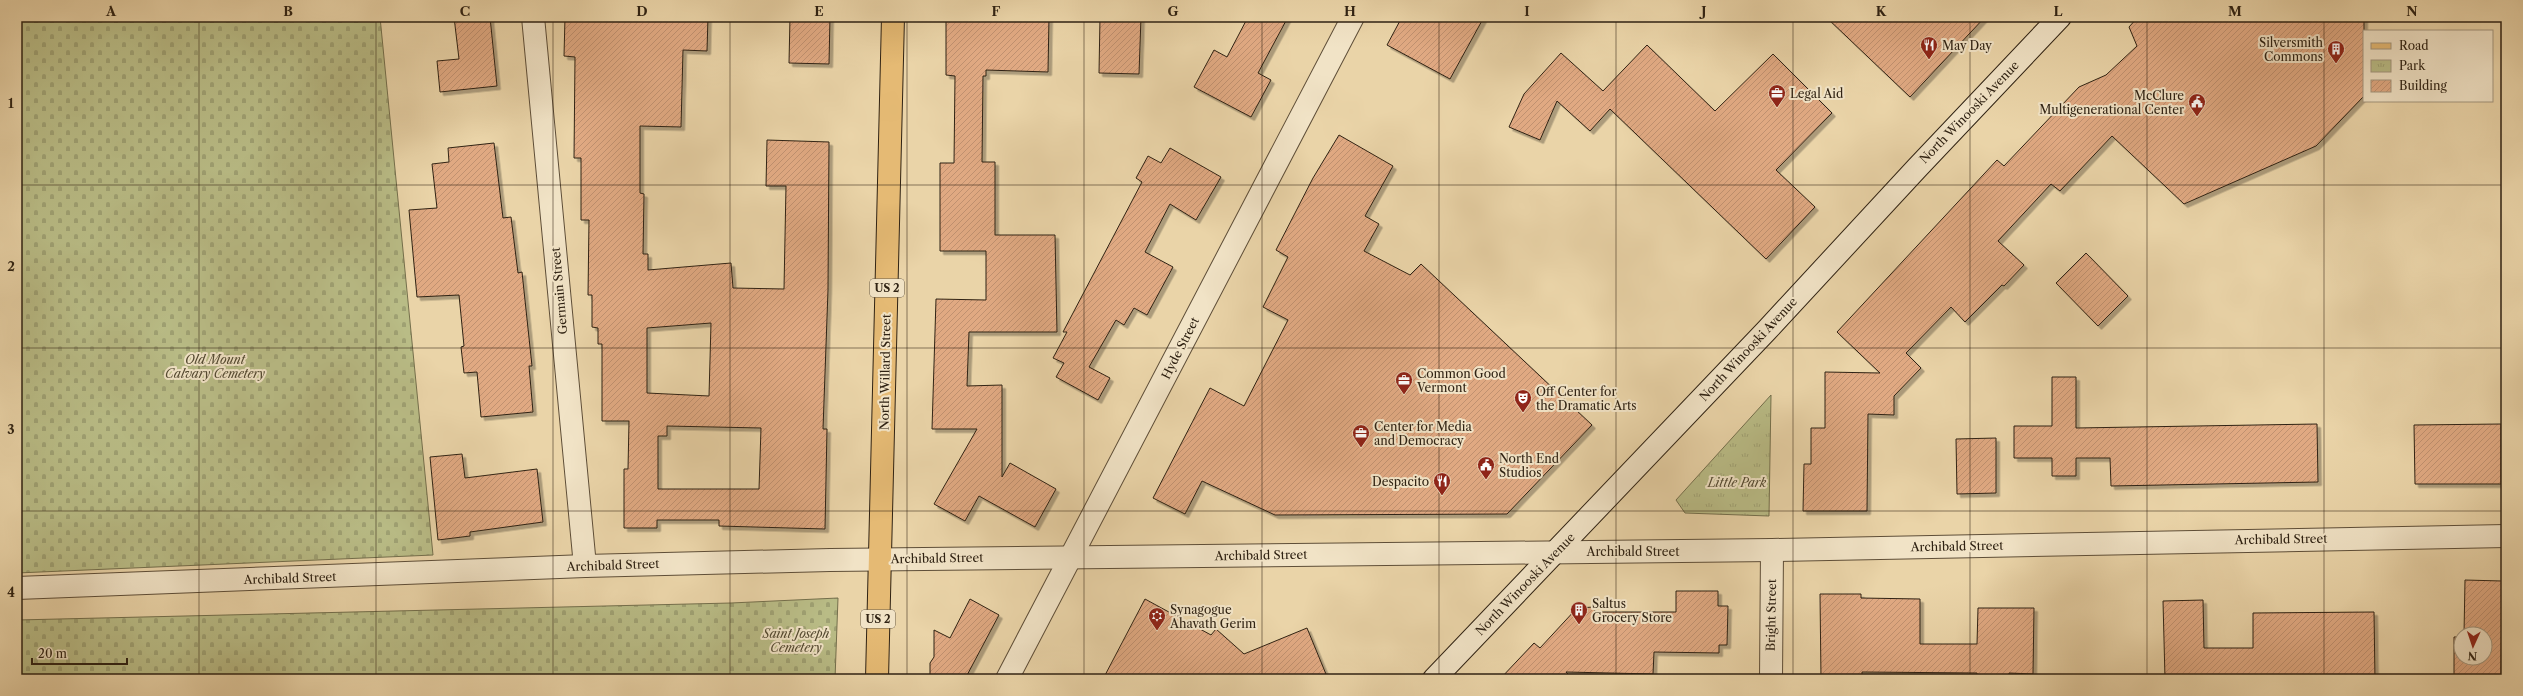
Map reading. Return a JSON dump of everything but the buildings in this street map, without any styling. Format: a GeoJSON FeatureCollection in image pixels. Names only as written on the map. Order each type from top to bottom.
{"type":"FeatureCollection","features":[{"type":"Feature","properties":{"kind":"main road","name":"North Willard Street"},"geometry":{"type":"LineString","coordinates":[[877,679],[893,17]]}},
{"type":"Feature","properties":{"kind":"street","name":"Germain Street"},"geometry":{"type":"LineString","coordinates":[[533,17],[585,566]]}},
{"type":"Feature","properties":{"kind":"street","name":"Hyde Street"},"geometry":{"type":"LineString","coordinates":[[1007,679],[1353,17]]}},
{"type":"Feature","properties":{"kind":"street","name":"North Winooski Avenue"},"geometry":{"type":"LineString","coordinates":[[1434,679],[1556,552],[2060,17]]}},
{"type":"Feature","properties":{"kind":"street","name":"Archibald Street"},"geometry":{"type":"LineString","coordinates":[[17,588],[585,566],[880,559],[1772,550],[2506,536]]}},
{"type":"Feature","properties":{"kind":"street","name":"Bright Street"},"geometry":{"type":"LineString","coordinates":[[1770,679],[1772,550]]}},
{"type":"Feature","properties":{"kind":"green space","name":"Old Mount Calvary Cemetery"},"geometry":{"type":"Polygon","coordinates":[[[17,17],[380,17],[433,555],[17,573],[17,17]]]}},
{"type":"Feature","properties":{"kind":"green space","name":"Little Park"},"geometry":{"type":"Polygon","coordinates":[[[1771,395],[1769,516],[1685,513],[1676,500],[1771,395]]]}},
{"type":"Feature","properties":{"kind":"green space","name":"Saint Joseph Cemetery"},"geometry":{"type":"Polygon","coordinates":[[[838,598],[835,679],[17,679],[17,620],[731,603],[838,598]]]}},
{"type":"Feature","properties":{"kind":"place","name":"May Day"},"geometry":{"type":"Point","coordinates":[1929,60]}},
{"type":"Feature","properties":{"kind":"place","name":"Silversmith Commons"},"geometry":{"type":"Point","coordinates":[2336,64]}},
{"type":"Feature","properties":{"kind":"place","name":"Legal Aid"},"geometry":{"type":"Point","coordinates":[1777,108]}},
{"type":"Feature","properties":{"kind":"place","name":"McClure Multigenerational Center"},"geometry":{"type":"Point","coordinates":[2197,117]}},
{"type":"Feature","properties":{"kind":"place","name":"Common Good Vermont"},"geometry":{"type":"Point","coordinates":[1404,395]}},
{"type":"Feature","properties":{"kind":"place","name":"Off Center for the Dramatic Arts"},"geometry":{"type":"Point","coordinates":[1523,413]}},
{"type":"Feature","properties":{"kind":"place","name":"Center for Media and Democracy"},"geometry":{"type":"Point","coordinates":[1361,448]}},
{"type":"Feature","properties":{"kind":"place","name":"North End Studios"},"geometry":{"type":"Point","coordinates":[1486,480]}},
{"type":"Feature","properties":{"kind":"place","name":"Despacito"},"geometry":{"type":"Point","coordinates":[1442,496]}},
{"type":"Feature","properties":{"kind":"place","name":"Saltus Grocery Store"},"geometry":{"type":"Point","coordinates":[1579,625]}},
{"type":"Feature","properties":{"kind":"place","name":"Synagogue Ahavath Gerim"},"geometry":{"type":"Point","coordinates":[1157,631]}}]}
